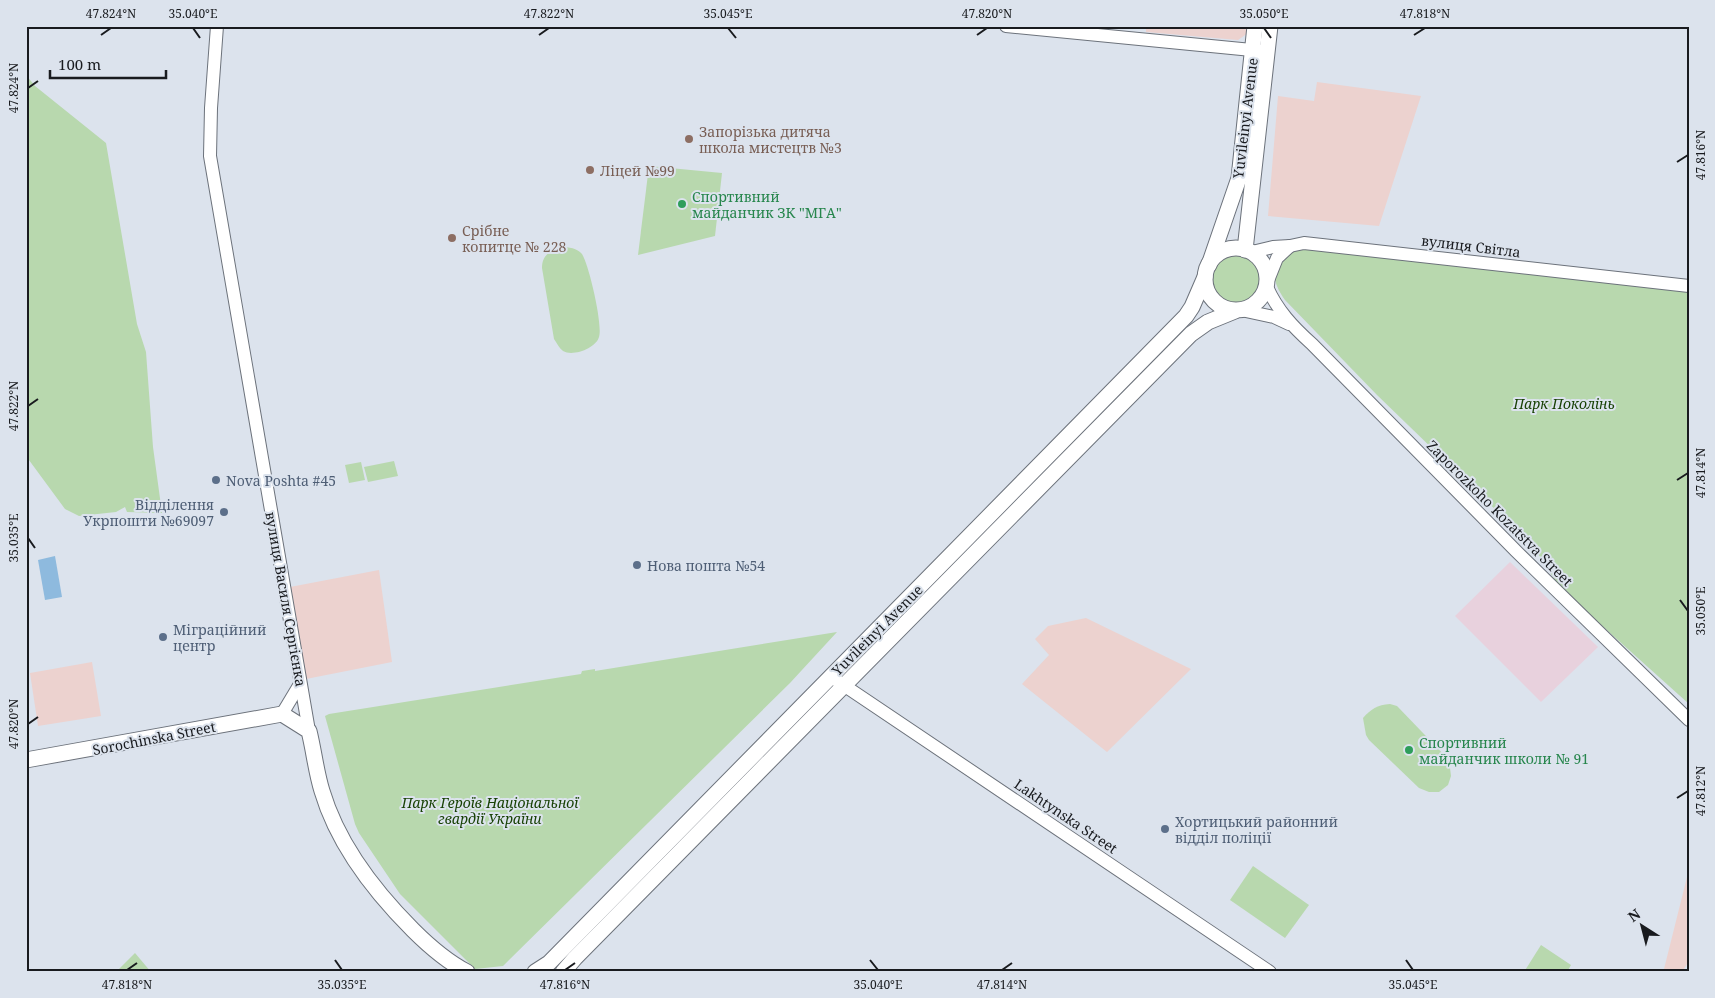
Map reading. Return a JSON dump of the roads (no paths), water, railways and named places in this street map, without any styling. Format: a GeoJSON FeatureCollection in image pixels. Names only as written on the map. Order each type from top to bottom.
{"type":"FeatureCollection","features":[{"type":"Feature","properties":{"kind":"main road","name":"Yuvileinyi Avenue"},"geometry":{"type":"LineString","coordinates":[[1249,251],[1260,51],[1255,26]]}},
{"type":"Feature","properties":{"kind":"main road","name":"Yuvileinyi Avenue"},"geometry":{"type":"LineString","coordinates":[[535,972],[550,963],[1186,316],[1192,307],[1207,271],[1239,178],[1260,51],[1270,26]]}},
{"type":"Feature","properties":{"kind":"main road"},"geometry":{"type":"LineString","coordinates":[[1235,248],[1249,251],[1261,260],[1266,271],[1267,285],[1262,298],[1253,306],[1238,310],[1226,309],[1217,304],[1210,296],[1206,287],[1207,271],[1215,256],[1224,251],[1235,248]]}},
{"type":"Feature","properties":{"kind":"main road","name":"Yuvileinyi Avenue"},"geometry":{"type":"LineString","coordinates":[[563,972],[1191,334],[1208,322],[1238,310]]}},
{"type":"Feature","properties":{"kind":"main road"},"geometry":{"type":"LineString","coordinates":[[282,714],[310,731]]}},
{"type":"Feature","properties":{"kind":"main road","name":"Sorochinska Street"},"geometry":{"type":"LineString","coordinates":[[26,760],[282,714]]}},
{"type":"Feature","properties":{"kind":"main road","name":"вулиця Василя Сергієнка"},"geometry":{"type":"LineString","coordinates":[[310,731],[317,772],[329,811],[360,869],[390,907],[439,955],[468,972]]}},
{"type":"Feature","properties":{"kind":"main road","name":"вулиця Василя Сергієнка"},"geometry":{"type":"LineString","coordinates":[[439,955],[448,972]]}},
{"type":"Feature","properties":{"kind":"street","name":"вулиця Василя Сергієнка"},"geometry":{"type":"LineString","coordinates":[[217,26],[211,108],[210,156],[300,684],[310,731]]}},
{"type":"Feature","properties":{"kind":"street"},"geometry":{"type":"LineString","coordinates":[[1006,26],[1260,51]]}},
{"type":"Feature","properties":{"kind":"street","name":"вулиця Світла"},"geometry":{"type":"LineString","coordinates":[[1249,251],[1290,246],[1304,242],[1689,286]]}},
{"type":"Feature","properties":{"kind":"street"},"geometry":{"type":"LineString","coordinates":[[1267,285],[1278,258],[1290,246]]}},
{"type":"Feature","properties":{"kind":"street","name":"Zaporozkoho Kozatstva Street"},"geometry":{"type":"LineString","coordinates":[[1267,285],[1273,301],[1292,326],[1516,551],[1689,720]]}},
{"type":"Feature","properties":{"kind":"street","name":"Zaporozkoho Kozatstva Street"},"geometry":{"type":"LineString","coordinates":[[1238,310],[1274,317],[1292,326]]}},
{"type":"Feature","properties":{"kind":"street","name":"Lakhtynska Street"},"geometry":{"type":"LineString","coordinates":[[831,677],[1270,972]]}},
{"type":"Feature","properties":{"kind":"street"},"geometry":{"type":"LineString","coordinates":[[282,714],[300,684]]}},
{"type":"Feature","properties":{"kind":"water"},"geometry":{"type":"Polygon","coordinates":[[[55,556],[62,597],[45,600],[38,560],[55,556]]]}},
{"type":"Feature","properties":{"kind":"place","name":"Запорізька дитяча школа мистецтв №3"},"geometry":{"type":"Point","coordinates":[689,139]}},
{"type":"Feature","properties":{"kind":"place","name":"Ліцей №99"},"geometry":{"type":"Point","coordinates":[590,170]}},
{"type":"Feature","properties":{"kind":"place","name":"Спортивний майданчик ЗК \"МГА\""},"geometry":{"type":"Point","coordinates":[682,204]}},
{"type":"Feature","properties":{"kind":"place","name":"Срібне копитце № 228"},"geometry":{"type":"Point","coordinates":[452,238]}},
{"type":"Feature","properties":{"kind":"place","name":"Nova Poshta #45"},"geometry":{"type":"Point","coordinates":[216,480]}},
{"type":"Feature","properties":{"kind":"place","name":"Відділення Укрпошти №69097"},"geometry":{"type":"Point","coordinates":[224,512]}},
{"type":"Feature","properties":{"kind":"place","name":"Нова пошта №54"},"geometry":{"type":"Point","coordinates":[637,565]}},
{"type":"Feature","properties":{"kind":"place","name":"Міграційний центр"},"geometry":{"type":"Point","coordinates":[163,637]}},
{"type":"Feature","properties":{"kind":"place","name":"Спортивний майданчик школи № 91"},"geometry":{"type":"Point","coordinates":[1409,750]}},
{"type":"Feature","properties":{"kind":"place","name":"Хортицький районний відділ поліції"},"geometry":{"type":"Point","coordinates":[1165,829]}},
{"type":"Feature","properties":{"kind":"park label","name":"Парк Поколінь"},"geometry":{"type":"Point","coordinates":[1564,403]}},
{"type":"Feature","properties":{"kind":"park label","name":"Парк Героїв Національної гвардії України"},"geometry":{"type":"Point","coordinates":[490,810]}}]}
